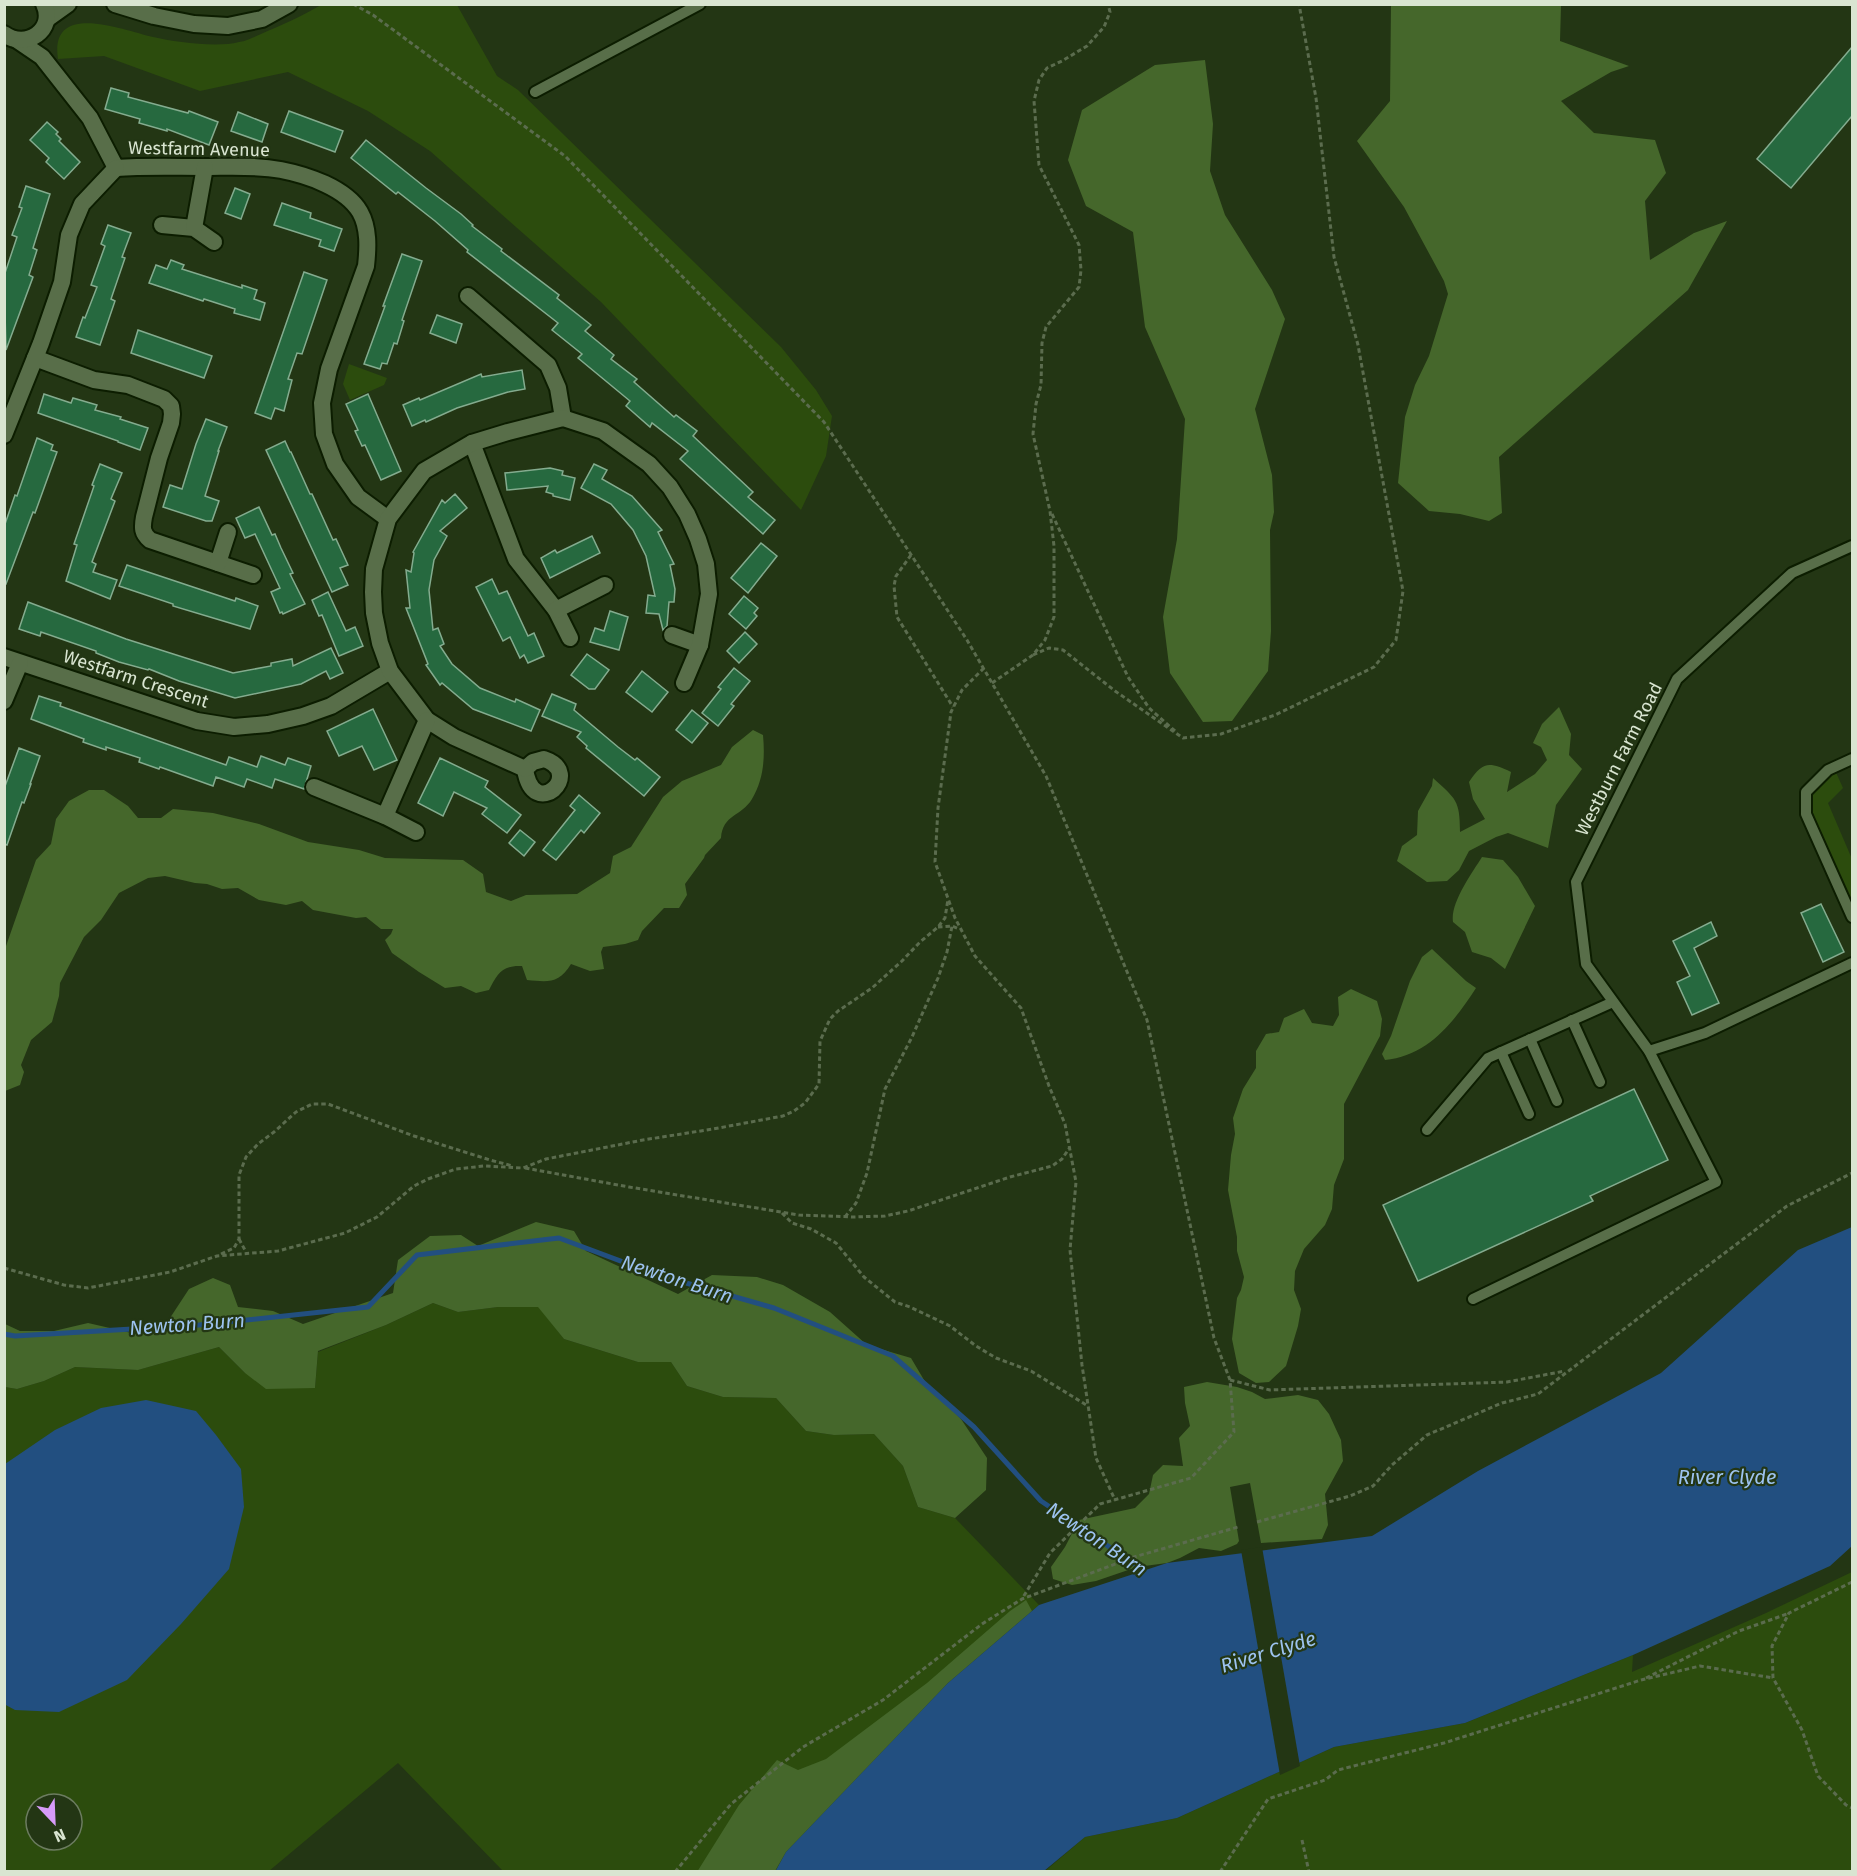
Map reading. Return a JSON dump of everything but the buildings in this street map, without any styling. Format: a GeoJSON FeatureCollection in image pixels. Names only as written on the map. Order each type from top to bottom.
{"type":"FeatureCollection","features":[{"type":"Feature","properties":{"kind":"street"},"geometry":{"type":"LineString","coordinates":[[9,38],[29,40],[43,19],[68,4]]}},
{"type":"Feature","properties":{"kind":"street"},"geometry":{"type":"LineString","coordinates":[[115,4],[154,16],[194,24],[228,26],[262,19],[290,4]]}},
{"type":"Feature","properties":{"kind":"street"},"geometry":{"type":"LineString","coordinates":[[42,57],[43,19]]}},
{"type":"Feature","properties":{"kind":"street"},"geometry":{"type":"LineString","coordinates":[[4,435],[62,282],[69,235],[82,204],[116,168],[90,118],[42,57],[9,38]]}},
{"type":"Feature","properties":{"kind":"street","name":"Westfarm Avenue"},"geometry":{"type":"LineString","coordinates":[[116,168],[241,166],[281,170],[332,187],[349,198],[360,212],[366,229],[368,247],[366,266],[329,369],[322,403],[324,434],[335,464],[358,497],[388,519]]}},
{"type":"Feature","properties":{"kind":"street"},"geometry":{"type":"LineString","coordinates":[[194,228],[205,167]]}},
{"type":"Feature","properties":{"kind":"street"},"geometry":{"type":"LineString","coordinates":[[162,225],[194,228],[214,242]]}},
{"type":"Feature","properties":{"kind":"street"},"geometry":{"type":"LineString","coordinates":[[468,296],[548,365],[558,388],[563,418]]}},
{"type":"Feature","properties":{"kind":"street"},"geometry":{"type":"LineString","coordinates":[[35,358],[94,380],[128,385],[164,399],[171,406],[172,414],[144,517],[142,526],[144,534],[150,540],[253,575]]}},
{"type":"Feature","properties":{"kind":"street"},"geometry":{"type":"LineString","coordinates":[[525,769],[454,737],[427,720],[390,671],[380,643],[373,592],[374,569],[388,519],[424,471],[472,443],[563,418],[603,431],[649,464],[670,487],[687,514],[706,564],[709,594],[700,645],[684,683]]}},
{"type":"Feature","properties":{"kind":"street"},"geometry":{"type":"LineString","coordinates":[[472,443],[516,559],[556,610],[570,638]]}},
{"type":"Feature","properties":{"kind":"street"},"geometry":{"type":"LineString","coordinates":[[218,563],[228,532]]}},
{"type":"Feature","properties":{"kind":"street"},"geometry":{"type":"LineString","coordinates":[[556,610],[605,585]]}},
{"type":"Feature","properties":{"kind":"street"},"geometry":{"type":"LineString","coordinates":[[672,635],[700,645]]}},
{"type":"Feature","properties":{"kind":"street"},"geometry":{"type":"LineString","coordinates":[[4,701],[12,660]]}},
{"type":"Feature","properties":{"kind":"street","name":"Westfarm Crescent"},"geometry":{"type":"LineString","coordinates":[[12,660],[197,721],[234,727],[268,724],[303,716],[331,706],[390,671]]}},
{"type":"Feature","properties":{"kind":"street"},"geometry":{"type":"LineString","coordinates":[[385,816],[427,720]]}},
{"type":"Feature","properties":{"kind":"street"},"geometry":{"type":"LineString","coordinates":[[314,787],[385,816],[416,832]]}},
{"type":"Feature","properties":{"kind":"lane"},"geometry":{"type":"LineString","coordinates":[[536,92],[700,4]]}},
{"type":"Feature","properties":{"kind":"lane","name":"Westburn Farm Road"},"geometry":{"type":"LineString","coordinates":[[1473,1299],[1716,1182],[1649,1052],[1586,964],[1576,882],[1677,679],[1792,573],[1852,546]]}},
{"type":"Feature","properties":{"kind":"lane"},"geometry":{"type":"LineString","coordinates":[[1852,759],[1828,770],[1806,792],[1806,814],[1852,917]]}},
{"type":"Feature","properties":{"kind":"lane"},"geometry":{"type":"LineString","coordinates":[[1649,1052],[1705,1033],[1852,963]]}},
{"type":"Feature","properties":{"kind":"lane"},"geometry":{"type":"LineString","coordinates":[[1427,1130],[1488,1058],[1613,1002]]}},
{"type":"Feature","properties":{"kind":"lane"},"geometry":{"type":"LineString","coordinates":[[1572,1020],[1600,1082]]}},
{"type":"Feature","properties":{"kind":"lane"},"geometry":{"type":"LineString","coordinates":[[1530,1039],[1557,1101]]}},
{"type":"Feature","properties":{"kind":"lane"},"geometry":{"type":"LineString","coordinates":[[1501,1052],[1529,1114]]}},
{"type":"Feature","properties":{"kind":"path"},"geometry":{"type":"LineString","coordinates":[[353,4],[372,15],[565,156],[824,422],[968,640],[1046,776],[1148,1020],[1214,1338],[1230,1380],[1234,1432],[1191,1478],[1100,1504],[1050,1553],[1022,1599]]}},
{"type":"Feature","properties":{"kind":"path"},"geometry":{"type":"LineString","coordinates":[[1033,656],[1046,640],[1054,617],[1054,546],[1050,511],[1033,434],[1042,367],[1042,344],[1046,327],[1080,286],[1082,270],[1079,245],[1039,165],[1034,101],[1039,80],[1047,68],[1087,46],[1104,27],[1110,12],[1108,4]]}},
{"type":"Feature","properties":{"kind":"path"},"geometry":{"type":"LineString","coordinates":[[992,683],[1049,648],[1063,650],[1115,691],[1183,738],[1221,734],[1275,715],[1374,666],[1396,640],[1403,591],[1358,345],[1334,257],[1316,98],[1299,4]]}},
{"type":"Feature","properties":{"kind":"path"},"geometry":{"type":"LineString","coordinates":[[1050,511],[1128,676],[1149,708],[1183,738]]}},
{"type":"Feature","properties":{"kind":"path"},"geometry":{"type":"LineString","coordinates":[[911,555],[896,576],[894,586],[897,616],[953,707]]}},
{"type":"Feature","properties":{"kind":"path"},"geometry":{"type":"LineString","coordinates":[[984,668],[962,690],[951,712],[938,808],[935,862],[961,929],[975,956],[1021,1008],[1065,1124],[1076,1182],[1070,1250],[1082,1365],[1096,1458],[1115,1500]]}},
{"type":"Feature","properties":{"kind":"path"},"geometry":{"type":"LineString","coordinates":[[217,1256],[278,1251],[345,1233],[377,1216],[414,1186],[443,1173],[484,1166],[523,1168],[546,1159],[771,1119],[794,1111],[813,1094],[819,1083],[820,1041],[830,1019],[837,1011],[872,988],[938,927],[945,918],[948,898]]}},
{"type":"Feature","properties":{"kind":"path"},"geometry":{"type":"LineString","coordinates":[[938,927],[952,926],[961,929]]}},
{"type":"Feature","properties":{"kind":"path"},"geometry":{"type":"LineString","coordinates":[[844,1217],[856,1203],[867,1173],[885,1089],[912,1037],[938,978],[947,952],[952,926]]}},
{"type":"Feature","properties":{"kind":"path"},"geometry":{"type":"LineString","coordinates":[[246,1252],[239,1239],[239,1175],[246,1157],[296,1112],[312,1104],[328,1104],[414,1136],[523,1168],[799,1215],[885,1216],[908,1211],[1010,1177],[1052,1166],[1062,1159],[1070,1147]]}},
{"type":"Feature","properties":{"kind":"path"},"geometry":{"type":"LineString","coordinates":[[1257,1522],[1350,1496],[1373,1486],[1392,1465],[1428,1435],[1502,1403],[1538,1394],[1787,1206],[1852,1173]]}},
{"type":"Feature","properties":{"kind":"path"},"geometry":{"type":"LineString","coordinates":[[780,1212],[792,1223],[811,1229],[836,1243],[864,1277],[895,1302],[950,1326],[996,1358],[1031,1371],[1088,1406]]}},
{"type":"Feature","properties":{"kind":"path"},"geometry":{"type":"LineString","coordinates":[[4,1268],[64,1285],[88,1288],[170,1272],[234,1248],[239,1239]]}},
{"type":"Feature","properties":{"kind":"path"},"geometry":{"type":"LineString","coordinates":[[1230,1380],[1270,1390],[1507,1382],[1568,1371]]}},
{"type":"Feature","properties":{"kind":"path"},"geometry":{"type":"LineString","coordinates":[[675,1872],[730,1804],[803,1747],[883,1700],[982,1624],[1022,1599],[1134,1557],[1238,1527]]}},
{"type":"Feature","properties":{"kind":"path"},"geometry":{"type":"LineString","coordinates":[[1641,1680],[1739,1631],[1789,1613],[1852,1582]]}},
{"type":"Feature","properties":{"kind":"path"},"geometry":{"type":"LineString","coordinates":[[1789,1613],[1772,1646],[1773,1678],[1802,1730],[1818,1776],[1846,1805],[1852,1808]]}},
{"type":"Feature","properties":{"kind":"path"},"geometry":{"type":"LineString","coordinates":[[1219,1871],[1268,1799],[1325,1780],[1338,1770],[1444,1743],[1641,1680],[1700,1666],[1773,1678]]}},
{"type":"Feature","properties":{"kind":"path"},"geometry":{"type":"LineString","coordinates":[[1302,1840],[1309,1872]]}},
{"type":"Feature","properties":{"kind":"green space"},"geometry":{"type":"Polygon","coordinates":[[[323,4],[457,5],[497,76],[518,90],[781,347],[816,390],[832,416],[826,456],[801,510],[601,302],[430,151],[368,111],[288,72],[200,91],[104,56],[58,59],[58,41],[65,30],[76,24],[107,25],[153,37],[184,42],[230,44],[250,39],[323,4]]]}},
{"type":"Feature","properties":{"kind":"green space"},"geometry":{"type":"Polygon","coordinates":[[[1391,5],[1561,5],[1560,41],[1629,66],[1611,72],[1561,101],[1594,133],[1655,140],[1666,173],[1645,201],[1650,260],[1694,233],[1727,221],[1688,290],[1499,457],[1502,513],[1489,521],[1460,514],[1429,511],[1398,483],[1405,417],[1415,385],[1429,356],[1448,294],[1444,281],[1404,207],[1357,141],[1390,101],[1391,5]]]}},
{"type":"Feature","properties":{"kind":"green space"},"geometry":{"type":"Polygon","coordinates":[[[1205,60],[1213,124],[1210,171],[1225,215],[1272,290],[1285,319],[1255,409],[1272,475],[1274,512],[1270,530],[1271,631],[1268,671],[1232,721],[1203,722],[1170,673],[1163,617],[1177,539],[1185,419],[1145,327],[1133,232],[1086,206],[1068,160],[1082,110],[1155,65],[1205,60]]]}},
{"type":"Feature","properties":{"kind":"green space"},"geometry":{"type":"Polygon","coordinates":[[[349,364],[387,378],[384,385],[350,400],[343,384],[349,364]]]}},
{"type":"Feature","properties":{"kind":"green space"},"geometry":{"type":"Polygon","coordinates":[[[1559,707],[1571,734],[1569,755],[1582,769],[1556,805],[1548,848],[1508,833],[1469,851],[1459,870],[1447,881],[1427,882],[1397,861],[1402,846],[1417,835],[1418,811],[1432,786],[1433,778],[1452,796],[1458,806],[1460,832],[1485,819],[1473,799],[1469,782],[1478,770],[1487,765],[1497,766],[1511,772],[1507,792],[1535,774],[1547,760],[1541,747],[1533,743],[1542,724],[1559,707]]]}},
{"type":"Feature","properties":{"kind":"green space"},"geometry":{"type":"Polygon","coordinates":[[[753,730],[763,735],[764,751],[761,776],[752,799],[725,824],[721,838],[705,855],[685,884],[687,895],[679,908],[664,908],[642,931],[638,940],[603,947],[601,952],[604,969],[590,971],[571,964],[567,971],[557,978],[541,981],[527,980],[522,966],[515,966],[501,972],[489,990],[476,993],[461,986],[445,988],[392,953],[385,940],[393,929],[381,929],[366,917],[356,918],[313,910],[302,901],[286,905],[259,900],[238,888],[222,889],[165,876],[148,878],[119,893],[101,920],[84,937],[60,983],[52,1022],[31,1040],[21,1065],[24,1072],[20,1085],[5,1091],[5,949],[36,860],[51,844],[56,819],[69,801],[89,790],[104,790],[128,806],[138,818],[161,818],[173,809],[213,813],[259,824],[308,842],[359,850],[385,858],[463,860],[483,874],[486,892],[511,901],[526,895],[577,894],[610,873],[613,856],[631,847],[663,797],[682,781],[721,765],[732,747],[753,730]]]}},
{"type":"Feature","properties":{"kind":"green space"},"geometry":{"type":"Polygon","coordinates":[[[1834,768],[1843,788],[1828,803],[1852,859],[1852,917],[1806,814],[1806,792],[1834,768]]]}},
{"type":"Feature","properties":{"kind":"green space"},"geometry":{"type":"Polygon","coordinates":[[[1482,857],[1503,860],[1518,877],[1535,906],[1505,969],[1491,958],[1472,952],[1465,932],[1453,922],[1458,897],[1482,857]]]}},
{"type":"Feature","properties":{"kind":"green space"},"geometry":{"type":"Polygon","coordinates":[[[1432,949],[1476,988],[1449,1025],[1427,1044],[1414,1052],[1385,1060],[1382,1054],[1391,1036],[1410,981],[1422,957],[1432,949]]]}},
{"type":"Feature","properties":{"kind":"green space"},"geometry":{"type":"Polygon","coordinates":[[[1351,989],[1377,1001],[1382,1019],[1380,1036],[1344,1104],[1344,1159],[1334,1185],[1332,1209],[1325,1225],[1304,1249],[1295,1271],[1294,1290],[1301,1309],[1286,1366],[1269,1382],[1256,1383],[1239,1373],[1232,1339],[1237,1298],[1244,1277],[1237,1251],[1237,1237],[1228,1190],[1235,1134],[1233,1118],[1243,1089],[1256,1068],[1256,1051],[1266,1034],[1279,1032],[1284,1018],[1304,1009],[1312,1023],[1333,1026],[1339,1015],[1338,997],[1351,989]]]}},
{"type":"Feature","properties":{"kind":"green space"},"geometry":{"type":"Polygon","coordinates":[[[536,1222],[574,1231],[586,1251],[678,1294],[712,1275],[757,1277],[783,1285],[830,1312],[867,1345],[911,1358],[927,1385],[961,1419],[987,1458],[986,1490],[955,1518],[918,1507],[903,1466],[874,1434],[834,1435],[806,1431],[776,1398],[723,1397],[687,1386],[671,1362],[638,1362],[564,1339],[538,1307],[498,1307],[458,1312],[433,1303],[386,1325],[318,1351],[315,1388],[266,1389],[245,1373],[219,1347],[138,1370],[75,1367],[44,1381],[17,1389],[5,1387],[5,1324],[20,1331],[54,1331],[88,1323],[136,1334],[149,1332],[168,1321],[189,1289],[213,1278],[230,1285],[238,1307],[273,1311],[303,1324],[393,1293],[398,1260],[430,1236],[461,1235],[478,1246],[536,1222]]]}},
{"type":"Feature","properties":{"kind":"green space"},"geometry":{"type":"Polygon","coordinates":[[[433,1303],[458,1312],[498,1307],[539,1307],[564,1339],[638,1362],[671,1362],[687,1386],[723,1397],[776,1398],[806,1431],[834,1435],[874,1434],[903,1466],[918,1507],[955,1518],[1039,1605],[948,1683],[775,1871],[503,1871],[398,1763],[269,1871],[5,1872],[5,1387],[17,1389],[44,1381],[75,1367],[138,1370],[219,1347],[245,1373],[315,1388],[318,1352],[386,1325],[433,1303]]]}},
{"type":"Feature","properties":{"kind":"green space"},"geometry":{"type":"Polygon","coordinates":[[[1207,1382],[1237,1387],[1265,1399],[1298,1395],[1318,1400],[1329,1414],[1341,1440],[1343,1461],[1325,1494],[1328,1525],[1322,1539],[1261,1543],[1250,1483],[1230,1487],[1239,1541],[1237,1544],[1221,1551],[1199,1548],[1167,1563],[1137,1567],[1096,1581],[1072,1585],[1053,1579],[1051,1567],[1079,1520],[1135,1508],[1149,1494],[1153,1475],[1163,1465],[1183,1466],[1179,1438],[1190,1426],[1184,1387],[1207,1382]]]}},
{"type":"Feature","properties":{"kind":"green space"},"geometry":{"type":"Polygon","coordinates":[[[1852,1572],[1852,1871],[1044,1872],[1085,1837],[1177,1818],[1334,1747],[1465,1723],[1633,1655],[1632,1672],[1852,1572]]]}},
{"type":"Feature","properties":{"kind":"green space"},"geometry":{"type":"Polygon","coordinates":[[[1026,1600],[1032,1611],[948,1683],[786,1852],[775,1871],[697,1872],[739,1805],[777,1760],[798,1770],[826,1759],[927,1683],[1010,1611],[1026,1600]]]}},
{"type":"Feature","properties":{"kind":"water","name":"River Clyde"},"geometry":{"type":"Polygon","coordinates":[[[1852,1227],[1852,1546],[1830,1566],[1633,1655],[1465,1723],[1334,1747],[1177,1818],[1085,1837],[1044,1871],[775,1872],[786,1852],[948,1683],[1039,1605],[1167,1563],[1372,1536],[1478,1471],[1661,1373],[1798,1250],[1852,1227]]]}},
{"type":"Feature","properties":{"kind":"water"},"geometry":{"type":"Polygon","coordinates":[[[146,1400],[196,1411],[241,1469],[244,1507],[229,1569],[181,1624],[127,1680],[59,1712],[15,1710],[4,1704],[5,1464],[55,1430],[101,1408],[146,1400]]]}},
{"type":"Feature","properties":{"kind":"pier"},"geometry":{"type":"Polygon","coordinates":[[[1262,1547],[1300,1766],[1280,1775],[1241,1550],[1262,1547]]]}},
{"type":"Feature","properties":{"kind":"waterway","name":"Newton Burn"},"geometry":{"type":"LineString","coordinates":[[4,1334],[15,1336],[199,1325],[368,1307],[417,1255],[559,1238],[658,1275],[774,1308],[893,1356],[974,1427],[1041,1501],[1148,1573]]}}]}
